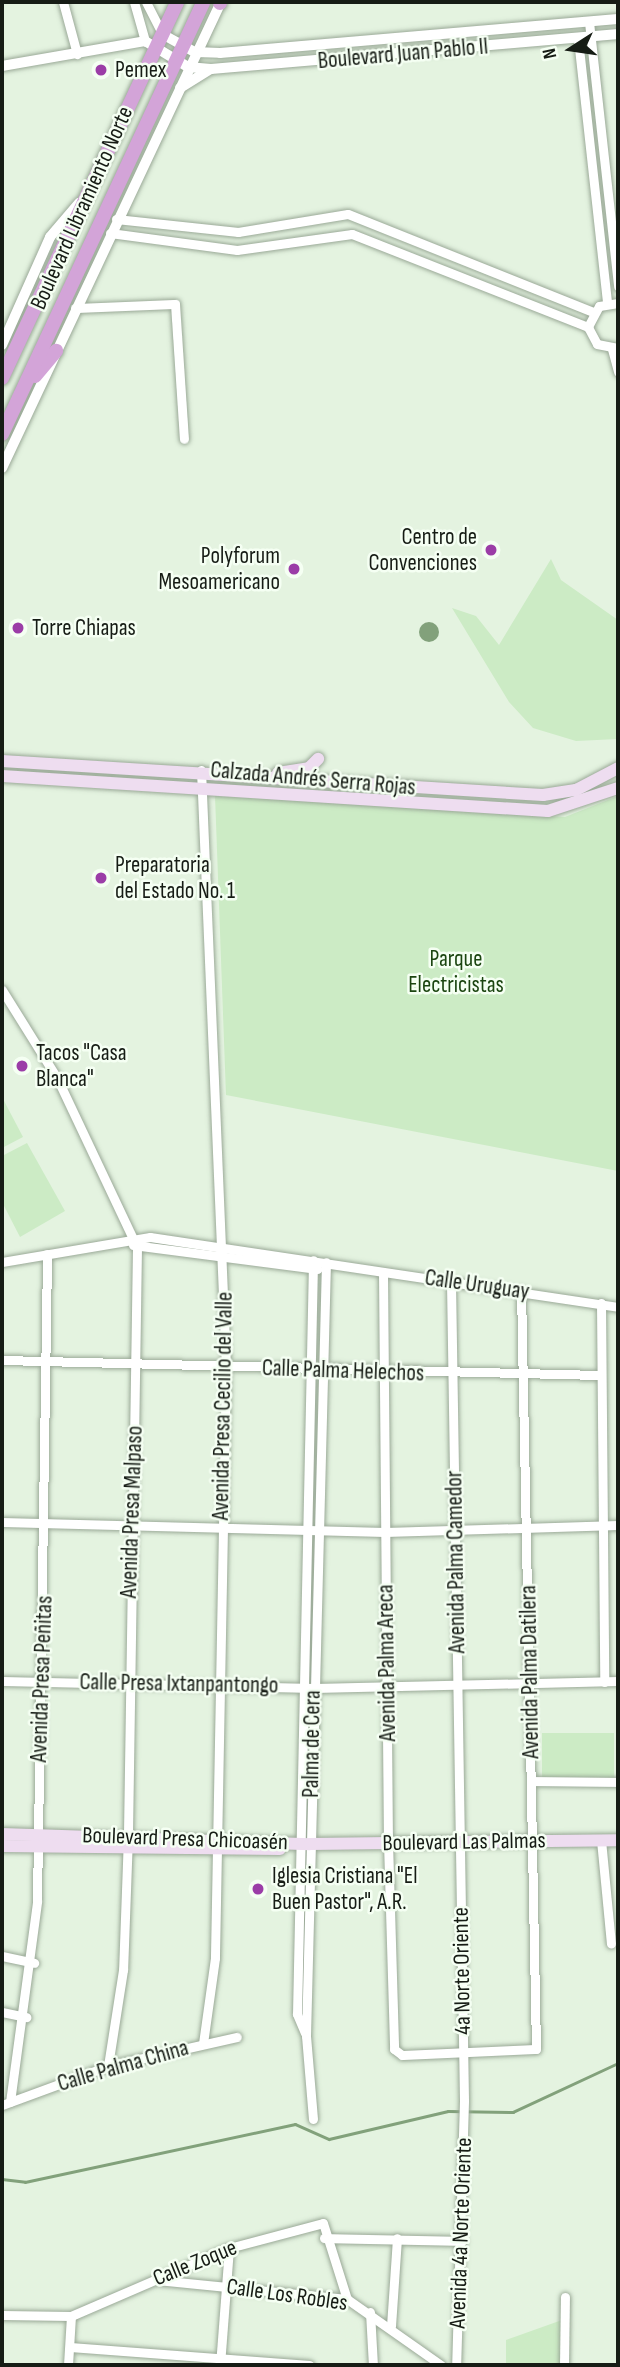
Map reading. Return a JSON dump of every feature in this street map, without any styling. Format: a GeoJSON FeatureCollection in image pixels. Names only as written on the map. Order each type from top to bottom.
{"type":"FeatureCollection","features":[{"type":"Feature","properties":{"kind":"highway","name":"Boulevard Libramiento Norte"},"geometry":{"type":"LineString","coordinates":[[2,378],[88,193],[154,37],[177,2]]}},
{"type":"Feature","properties":{"kind":"highway","name":"Boulevard Libramiento Norte"},"geometry":{"type":"LineString","coordinates":[[2,434],[175,59],[189,49],[203,2]]}},
{"type":"Feature","properties":{"kind":"highway"},"geometry":{"type":"LineString","coordinates":[[19,397],[55,351]]}},
{"type":"Feature","properties":{"kind":"main road"},"geometry":{"type":"LineString","coordinates":[[273,776],[309,768],[318,759]]}},
{"type":"Feature","properties":{"kind":"main road","name":"Calzada Andrés Serra Rojas"},"geometry":{"type":"LineString","coordinates":[[2,761],[201,770],[543,795],[576,790],[618,768]]}},
{"type":"Feature","properties":{"kind":"main road","name":"Calzada Andrés Serra Rojas"},"geometry":{"type":"LineString","coordinates":[[2,776],[548,811],[618,788]]}},
{"type":"Feature","properties":{"kind":"main road","name":"Boulevard Presa Chicoasén"},"geometry":{"type":"LineString","coordinates":[[2,1835],[37,1841]]}},
{"type":"Feature","properties":{"kind":"main road","name":"Boulevard Las Palmas"},"geometry":{"type":"LineString","coordinates":[[303,1845],[618,1840]]}},
{"type":"Feature","properties":{"kind":"main road","name":"Boulevard Presa Chicoasén"},"geometry":{"type":"LineString","coordinates":[[2,1846],[37,1841],[303,1845]]}},
{"type":"Feature","properties":{"kind":"street"},"geometry":{"type":"LineString","coordinates":[[63,2],[77,54]]}},
{"type":"Feature","properties":{"kind":"street"},"geometry":{"type":"LineString","coordinates":[[134,2],[154,37],[175,59],[188,67]]}},
{"type":"Feature","properties":{"kind":"street"},"geometry":{"type":"LineString","coordinates":[[146,2],[154,37]]}},
{"type":"Feature","properties":{"kind":"street"},"geometry":{"type":"LineString","coordinates":[[2,468],[188,67],[189,49],[207,28],[220,2]]}},
{"type":"Feature","properties":{"kind":"street","name":"Boulevard Juan Pablo II"},"geometry":{"type":"LineString","coordinates":[[189,49],[220,52],[618,19]]}},
{"type":"Feature","properties":{"kind":"street"},"geometry":{"type":"LineString","coordinates":[[589,22],[618,286]]}},
{"type":"Feature","properties":{"kind":"street"},"geometry":{"type":"LineString","coordinates":[[207,28],[220,52]]}},
{"type":"Feature","properties":{"kind":"street"},"geometry":{"type":"LineString","coordinates":[[501,28],[503,46]]}},
{"type":"Feature","properties":{"kind":"street","name":"Boulevard Juan Pablo II"},"geometry":{"type":"LineString","coordinates":[[188,67],[211,69],[503,46],[618,34]]}},
{"type":"Feature","properties":{"kind":"street"},"geometry":{"type":"LineString","coordinates":[[3,62],[77,54],[154,37],[189,49]]}},
{"type":"Feature","properties":{"kind":"street"},"geometry":{"type":"LineString","coordinates":[[392,55],[396,38]]}},
{"type":"Feature","properties":{"kind":"street"},"geometry":{"type":"LineString","coordinates":[[578,39],[607,303]]}},
{"type":"Feature","properties":{"kind":"street"},"geometry":{"type":"LineString","coordinates":[[178,89],[211,69]]}},
{"type":"Feature","properties":{"kind":"street"},"geometry":{"type":"LineString","coordinates":[[2,345],[50,237],[88,193]]}},
{"type":"Feature","properties":{"kind":"street"},"geometry":{"type":"LineString","coordinates":[[116,219],[238,232],[348,214],[593,312]]}},
{"type":"Feature","properties":{"kind":"street"},"geometry":{"type":"LineString","coordinates":[[110,233],[237,250],[352,234],[589,327]]}},
{"type":"Feature","properties":{"kind":"street"},"geometry":{"type":"LineString","coordinates":[[618,303],[607,303],[593,312],[589,327],[597,344],[615,349],[618,372]]}},
{"type":"Feature","properties":{"kind":"street"},"geometry":{"type":"LineString","coordinates":[[75,308],[175,304],[184,439]]}},
{"type":"Feature","properties":{"kind":"street","name":"Avenida Presa Cecilio del Valle"},"geometry":{"type":"LineString","coordinates":[[201,770],[199,787],[224,1245],[226,1367],[218,1683],[215,1958],[203,2043]]}},
{"type":"Feature","properties":{"kind":"street","name":"Avenida Presa Malpaso"},"geometry":{"type":"LineString","coordinates":[[2,990],[57,1078],[133,1242],[136,1366],[127,1684],[128,1841],[123,1970],[108,2066]]}},
{"type":"Feature","properties":{"kind":"street"},"geometry":{"type":"LineString","coordinates":[[133,1242],[325,1266]]}},
{"type":"Feature","properties":{"kind":"street"},"geometry":{"type":"LineString","coordinates":[[2,1262],[133,1242],[224,1245],[312,1264]]}},
{"type":"Feature","properties":{"kind":"street","name":"Avenida Presa Peñitas"},"geometry":{"type":"LineString","coordinates":[[6,2104],[26,2017],[34,1963],[46,1523],[47,1254]]}},
{"type":"Feature","properties":{"kind":"street","name":"Palma de Cera"},"geometry":{"type":"LineString","coordinates":[[312,1264],[310,1371],[313,1530]]}},
{"type":"Feature","properties":{"kind":"street","name":"Palma de Cera"},"geometry":{"type":"LineString","coordinates":[[313,2119],[306,2036],[303,1845],[325,1266]]}},
{"type":"Feature","properties":{"kind":"street","name":"Calle Uruguay"},"geometry":{"type":"LineString","coordinates":[[325,1266],[521,1291],[618,1307]]}},
{"type":"Feature","properties":{"kind":"street","name":"Avenida Palma Areca"},"geometry":{"type":"LineString","coordinates":[[383,1272],[388,1842],[396,2053],[463,2053]]}},
{"type":"Feature","properties":{"kind":"street","name":"Avenida Palma Camedor"},"geometry":{"type":"LineString","coordinates":[[451,1282],[461,1842]]}},
{"type":"Feature","properties":{"kind":"street","name":"Avenida Palma Datilera"},"geometry":{"type":"LineString","coordinates":[[463,2053],[534,2052],[528,1529],[521,1291]]}},
{"type":"Feature","properties":{"kind":"street"},"geometry":{"type":"LineString","coordinates":[[601,1303],[604,1682]]}},
{"type":"Feature","properties":{"kind":"street","name":"Calle Palma Helechos"},"geometry":{"type":"LineString","coordinates":[[2,1360],[382,1374],[523,1372],[600,1375]]}},
{"type":"Feature","properties":{"kind":"street"},"geometry":{"type":"LineString","coordinates":[[2,1522],[385,1532],[618,1525]]}},
{"type":"Feature","properties":{"kind":"street","name":"Calle Presa Ixtanpantongo"},"geometry":{"type":"LineString","coordinates":[[2,1681],[218,1683],[309,1687],[618,1681]]}},
{"type":"Feature","properties":{"kind":"street"},"geometry":{"type":"LineString","coordinates":[[532,1781],[618,1782]]}},
{"type":"Feature","properties":{"kind":"street"},"geometry":{"type":"LineString","coordinates":[[601,1840],[611,1944]]}},
{"type":"Feature","properties":{"kind":"street","name":"4a Norte Oriente"},"geometry":{"type":"LineString","coordinates":[[461,1842],[464,2101]]}},
{"type":"Feature","properties":{"kind":"street"},"geometry":{"type":"LineString","coordinates":[[2,1956],[34,1963]]}},
{"type":"Feature","properties":{"kind":"street"},"geometry":{"type":"LineString","coordinates":[[2,2012],[26,2017]]}},
{"type":"Feature","properties":{"kind":"street","name":"Calle Palma China"},"geometry":{"type":"LineString","coordinates":[[6,2104],[108,2066],[237,2037]]}},
{"type":"Feature","properties":{"kind":"street","name":"Avenida 4a Norte Oriente"},"geometry":{"type":"LineString","coordinates":[[456,2365],[462,2241],[464,2101]]}},
{"type":"Feature","properties":{"kind":"street","name":"Calle Zoque"},"geometry":{"type":"LineString","coordinates":[[71,2316],[229,2248],[323,2223],[324,2238]]}},
{"type":"Feature","properties":{"kind":"street"},"geometry":{"type":"LineString","coordinates":[[347,2299],[324,2238],[462,2241]]}},
{"type":"Feature","properties":{"kind":"street"},"geometry":{"type":"LineString","coordinates":[[391,2326],[397,2238]]}},
{"type":"Feature","properties":{"kind":"street"},"geometry":{"type":"LineString","coordinates":[[220,2361],[229,2248]]}},
{"type":"Feature","properties":{"kind":"street","name":"Calle Los Robles"},"geometry":{"type":"LineString","coordinates":[[155,2280],[347,2299],[391,2326],[440,2365]]}},
{"type":"Feature","properties":{"kind":"street"},"geometry":{"type":"LineString","coordinates":[[564,2365],[565,2297]]}},
{"type":"Feature","properties":{"kind":"street"},"geometry":{"type":"LineString","coordinates":[[370,2312],[373,2365]]}},
{"type":"Feature","properties":{"kind":"street"},"geometry":{"type":"LineString","coordinates":[[2,2315],[71,2316],[68,2365]]}},
{"type":"Feature","properties":{"kind":"street"},"geometry":{"type":"LineString","coordinates":[[70,2347],[220,2361],[309,2365]]}},
{"type":"Feature","properties":{"kind":"green space"},"geometry":{"type":"Polygon","coordinates":[[[551,559],[561,580],[618,620],[618,739],[576,741],[533,728],[509,702],[452,608],[476,616],[499,645],[551,559]]]}},
{"type":"Feature","properties":{"kind":"green space","name":"Parque Electricistas"},"geometry":{"type":"Polygon","coordinates":[[[215,796],[565,817],[618,796],[618,1171],[226,1095],[215,796]]]}},
{"type":"Feature","properties":{"kind":"green space"},"geometry":{"type":"Polygon","coordinates":[[[2,1097],[23,1137],[2,1148],[2,1097]]]}},
{"type":"Feature","properties":{"kind":"green space"},"geometry":{"type":"Polygon","coordinates":[[[27,1143],[65,1211],[20,1237],[2,1202],[2,1156],[27,1143]]]}},
{"type":"Feature","properties":{"kind":"green space"},"geometry":{"type":"Polygon","coordinates":[[[542,1733],[614,1733],[614,1779],[542,1779],[542,1733]]]}},
{"type":"Feature","properties":{"kind":"green space"},"geometry":{"type":"Polygon","coordinates":[[[562,2320],[560,2365],[506,2365],[506,2340],[562,2320]]]}},
{"type":"Feature","properties":{"kind":"shaded area"},"geometry":{"type":"Polygon","coordinates":[[[429,622],[436,625],[439,632],[436,639],[429,642],[422,639],[419,632],[422,625],[429,622]]]}},
{"type":"Feature","properties":{"kind":"waterway"},"geometry":{"type":"LineString","coordinates":[[2,2179],[25,2182],[295,2124],[329,2139],[448,2111],[513,2112],[618,2063]]}},
{"type":"Feature","properties":{"kind":"place","name":"Pemex"},"geometry":{"type":"Point","coordinates":[101,70]}},
{"type":"Feature","properties":{"kind":"place","name":"Centro de Convenciones"},"geometry":{"type":"Point","coordinates":[491,550]}},
{"type":"Feature","properties":{"kind":"place","name":"Polyforum Mesoamericano"},"geometry":{"type":"Point","coordinates":[294,569]}},
{"type":"Feature","properties":{"kind":"place","name":"Torre Chiapas"},"geometry":{"type":"Point","coordinates":[18,628]}},
{"type":"Feature","properties":{"kind":"place","name":"Preparatoria del Estado No. 1"},"geometry":{"type":"Point","coordinates":[101,878]}},
{"type":"Feature","properties":{"kind":"place","name":"Tacos \"Casa Blanca\""},"geometry":{"type":"Point","coordinates":[22,1066]}},
{"type":"Feature","properties":{"kind":"place","name":"Iglesia Cristiana \"El Buen Pastor\", A.R."},"geometry":{"type":"Point","coordinates":[258,1889]}}]}
